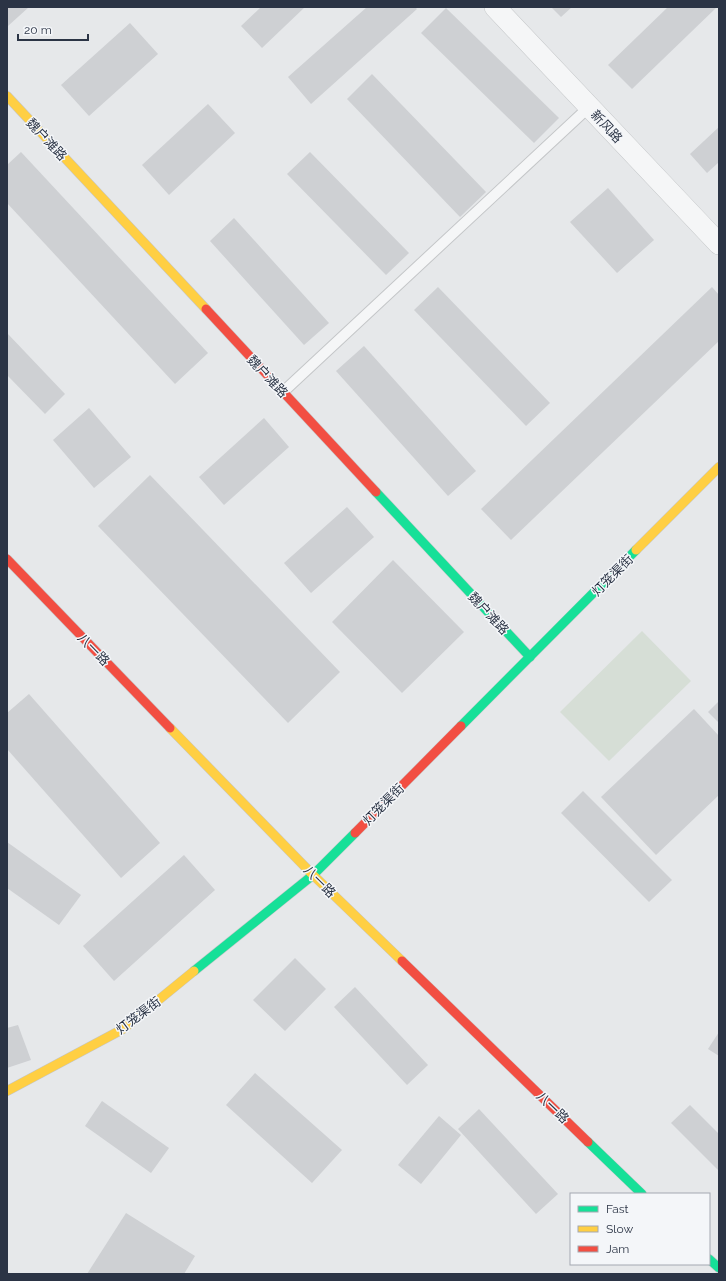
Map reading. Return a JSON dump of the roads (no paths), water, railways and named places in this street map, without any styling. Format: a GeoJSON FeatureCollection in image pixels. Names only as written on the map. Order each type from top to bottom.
{"type":"FeatureCollection","features":[{"type":"Feature","properties":{"kind":"street","name":"新风路"},"geometry":{"type":"LineString","coordinates":[[495,7],[719,244]]}},
{"type":"Feature","properties":{"kind":"street","name":"魏户滩路"},"geometry":{"type":"LineString","coordinates":[[7,96],[530,657]]}},
{"type":"Feature","properties":{"kind":"street","name":"灯笼渠街"},"geometry":{"type":"LineString","coordinates":[[7,1091],[123,1029],[313,875],[719,467]]}},
{"type":"Feature","properties":{"kind":"street","name":"八一路"},"geometry":{"type":"LineString","coordinates":[[7,559],[313,875],[641,1193]]}},
{"type":"Feature","properties":{"kind":"street"},"geometry":{"type":"LineString","coordinates":[[710,1260],[719,1268]]}},
{"type":"Feature","properties":{"kind":"lane"},"geometry":{"type":"LineString","coordinates":[[283,392],[589,107]]}}]}
